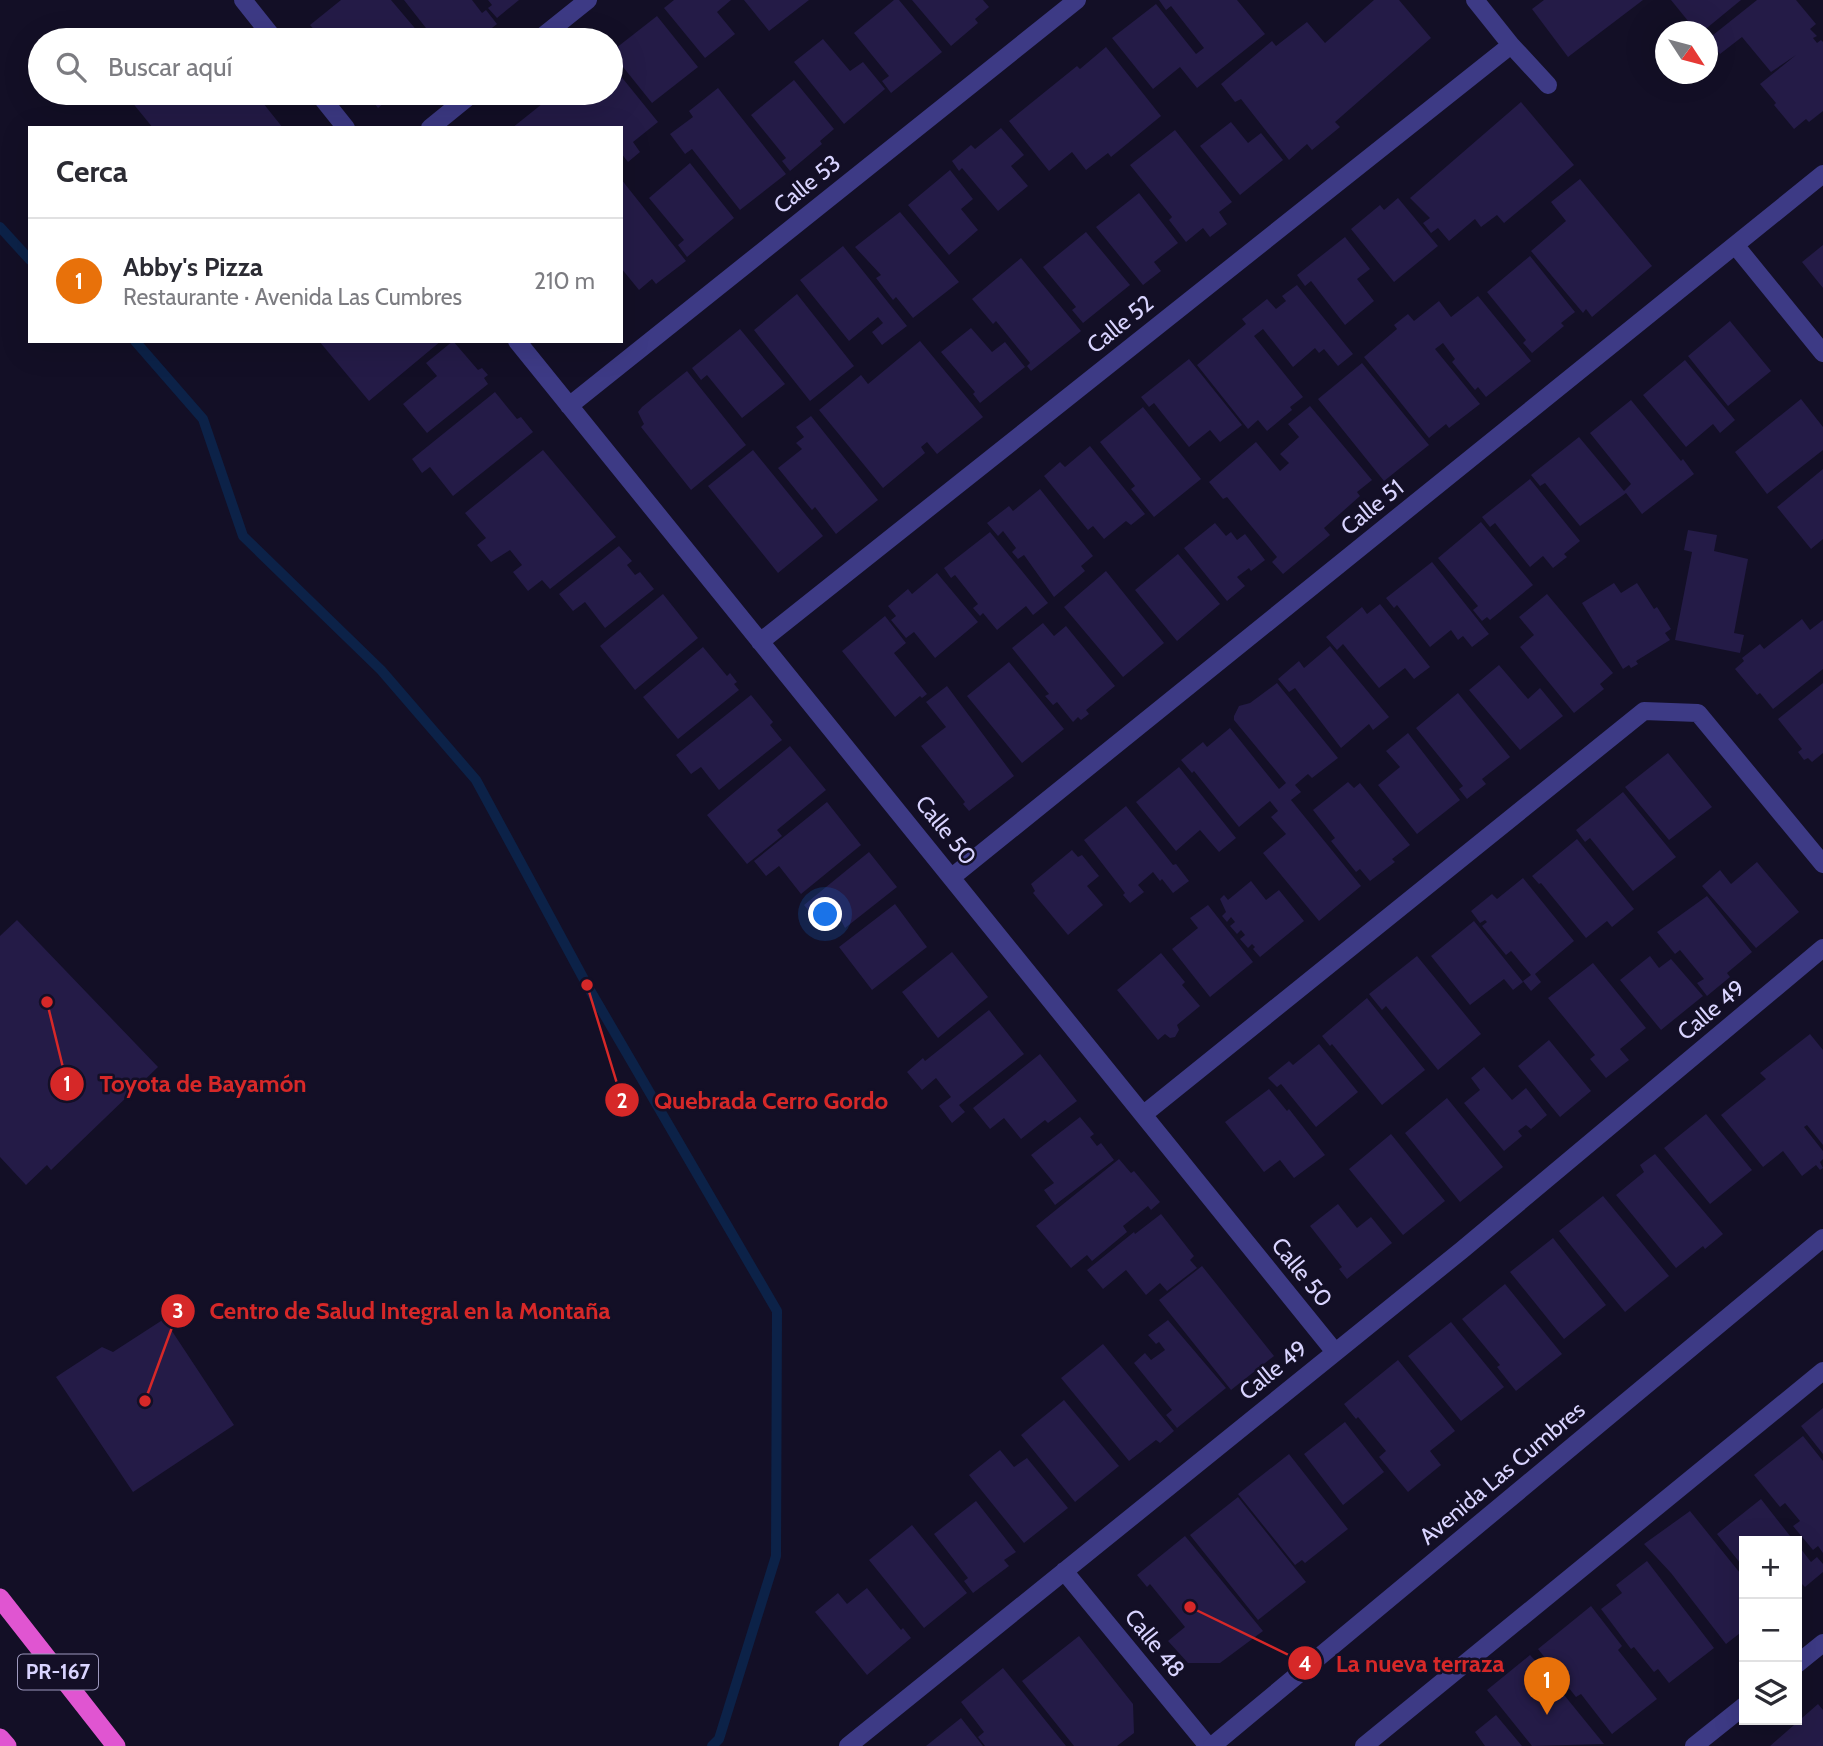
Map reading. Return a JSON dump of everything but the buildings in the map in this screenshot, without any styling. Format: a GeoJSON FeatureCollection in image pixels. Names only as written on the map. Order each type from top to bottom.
{"type":"FeatureCollection","features":[{"type":"Feature","properties":{"kind":"highway","name":"PR-167"},"geometry":{"type":"LineString","coordinates":[[0,1598],[116,1746]]}},
{"type":"Feature","properties":{"kind":"highway"},"geometry":{"type":"LineString","coordinates":[[0,1738],[6,1746]]}},
{"type":"Feature","properties":{"kind":"street"},"geometry":{"type":"LineString","coordinates":[[243,0],[265,28]]}},
{"type":"Feature","properties":{"kind":"street"},"geometry":{"type":"LineString","coordinates":[[553,28],[588,0]]}},
{"type":"Feature","properties":{"kind":"street","name":"Calle 53"},"geometry":{"type":"LineString","coordinates":[[569,406],[1077,0]]}},
{"type":"Feature","properties":{"kind":"street"},"geometry":{"type":"LineString","coordinates":[[1475,0],[1548,85]]}},
{"type":"Feature","properties":{"kind":"street","name":"Calle 52"},"geometry":{"type":"LineString","coordinates":[[760,642],[1511,45]]}},
{"type":"Feature","properties":{"kind":"street"},"geometry":{"type":"LineString","coordinates":[[328,105],[344,126]]}},
{"type":"Feature","properties":{"kind":"street"},"geometry":{"type":"LineString","coordinates":[[432,126],[458,105]]}},
{"type":"Feature","properties":{"kind":"street","name":"Calle 51"},"geometry":{"type":"LineString","coordinates":[[952,877],[1823,174]]}},
{"type":"Feature","properties":{"kind":"street"},"geometry":{"type":"LineString","coordinates":[[1735,245],[1823,353]]}},
{"type":"Feature","properties":{"kind":"street","name":"Calle 50"},"geometry":{"type":"LineString","coordinates":[[519,343],[1335,1352]]}},
{"type":"Feature","properties":{"kind":"street"},"geometry":{"type":"LineString","coordinates":[[1144,1114],[1644,711],[1699,713],[1823,864]]}},
{"type":"Feature","properties":{"kind":"street","name":"Calle 49"},"geometry":{"type":"LineString","coordinates":[[848,1746],[1462,1250],[1823,948]]}},
{"type":"Feature","properties":{"kind":"street","name":"Avenida Las Cumbres"},"geometry":{"type":"LineString","coordinates":[[1210,1746],[1823,1238]]}},
{"type":"Feature","properties":{"kind":"street"},"geometry":{"type":"LineString","coordinates":[[1364,1746],[1823,1371]]}},
{"type":"Feature","properties":{"kind":"street","name":"Calle 48"},"geometry":{"type":"LineString","coordinates":[[1064,1571],[1210,1746]]}},
{"type":"Feature","properties":{"kind":"street"},"geometry":{"type":"LineString","coordinates":[[1799,1662],[1823,1643]]}},
{"type":"Feature","properties":{"kind":"street"},"geometry":{"type":"LineString","coordinates":[[1693,1746],[1739,1710]]}},
{"type":"Feature","properties":{"kind":"waterway"},"geometry":{"type":"LineString","coordinates":[[0,227],[28,258]]}},
{"type":"Feature","properties":{"kind":"waterway"},"geometry":{"type":"LineString","coordinates":[[137,343],[203,419],[243,536],[381,670],[476,780],[587,985],[777,1311],[776,1556],[719,1739],[712,1746]]}},
{"type":"Feature","properties":{"kind":"place","name":"Quebrada Cerro Gordo"},"geometry":{"type":"Point","coordinates":[587,985]}},
{"type":"Feature","properties":{"kind":"place","name":"Toyota de Bayamón"},"geometry":{"type":"Point","coordinates":[47,1002]}},
{"type":"Feature","properties":{"kind":"place","name":"Centro de Salud Integral en la Montaña"},"geometry":{"type":"Point","coordinates":[145,1401]}},
{"type":"Feature","properties":{"kind":"place","name":"La nueva terraza"},"geometry":{"type":"Point","coordinates":[1190,1607]}},
{"type":"Feature","properties":{"kind":"place","name":"Abby's Pizza"},"geometry":{"type":"Point","coordinates":[1547,1715]}}]}
